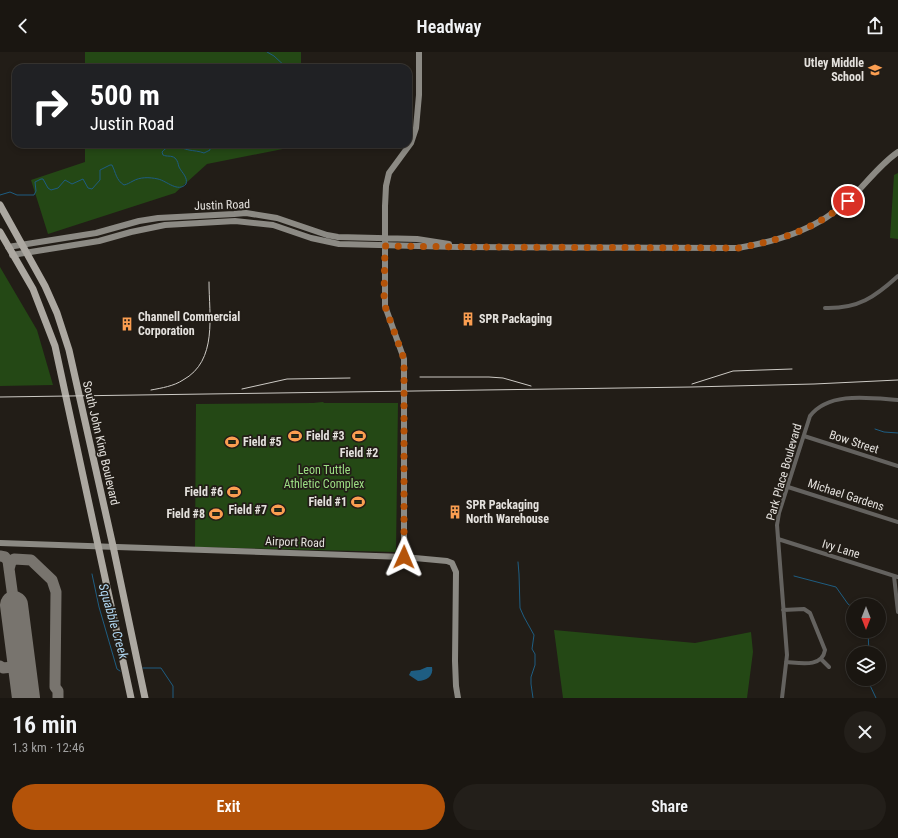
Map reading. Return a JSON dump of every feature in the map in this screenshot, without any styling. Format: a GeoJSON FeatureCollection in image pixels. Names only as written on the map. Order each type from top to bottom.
{"type":"FeatureCollection","features":[{"type":"Feature","properties":{"kind":"main road","name":"South John King Boulevard"},"geometry":{"type":"LineString","coordinates":[[0,205],[45,286],[57,313],[69,350],[113,546],[144,698]]}},
{"type":"Feature","properties":{"kind":"main road","name":"South John King Boulevard"},"geometry":{"type":"LineString","coordinates":[[0,232],[33,289],[55,346],[131,698]]}},
{"type":"Feature","properties":{"kind":"street"},"geometry":{"type":"LineString","coordinates":[[412,141],[418,122],[419,52]]}},
{"type":"Feature","properties":{"kind":"street"},"geometry":{"type":"LineString","coordinates":[[404,557],[404,359],[385,306],[384,295],[385,193],[389,173],[407,148]]}},
{"type":"Feature","properties":{"kind":"street","name":"Justin Road"},"geometry":{"type":"LineString","coordinates":[[12,255],[99,241],[154,227],[235,221],[273,225],[311,238],[339,244],[458,247],[738,248],[771,242],[816,224],[837,211],[898,152]]}},
{"type":"Feature","properties":{"kind":"street","name":"Justin Road"},"geometry":{"type":"LineString","coordinates":[[8,247],[96,233],[158,218],[246,214],[277,218],[314,231],[338,237],[417,239],[442,242],[458,247]]}},
{"type":"Feature","properties":{"kind":"street"},"geometry":{"type":"LineString","coordinates":[[311,238],[314,231]]}},
{"type":"Feature","properties":{"kind":"street"},"geometry":{"type":"LineString","coordinates":[[825,308],[844,308],[864,302],[884,289],[898,276]]}},
{"type":"Feature","properties":{"kind":"street","name":"Park Place Boulevard"},"geometry":{"type":"LineString","coordinates":[[782,698],[786,662],[778,539],[779,513],[810,416],[816,409],[824,404],[846,399],[868,398],[898,400]]}},
{"type":"Feature","properties":{"kind":"street","name":"Bow Street"},"geometry":{"type":"LineString","coordinates":[[804,436],[898,466]]}},
{"type":"Feature","properties":{"kind":"street","name":"Michael Gardens"},"geometry":{"type":"LineString","coordinates":[[788,487],[898,522]]}},
{"type":"Feature","properties":{"kind":"street","name":"Ivy Lane"},"geometry":{"type":"LineString","coordinates":[[778,539],[896,576]]}},
{"type":"Feature","properties":{"kind":"street","name":"Airport Road"},"geometry":{"type":"LineString","coordinates":[[0,543],[404,557],[447,561],[452,563],[456,569],[455,661],[458,698]]}},
{"type":"Feature","properties":{"kind":"street"},"geometry":{"type":"LineString","coordinates":[[896,576],[898,612]]}},
{"type":"Feature","properties":{"kind":"street"},"geometry":{"type":"LineString","coordinates":[[783,610],[804,609],[810,613],[824,647],[824,655],[821,659],[815,662],[786,662]]}},
{"type":"Feature","properties":{"kind":"street"},"geometry":{"type":"LineString","coordinates":[[821,659],[829,667]]}},
{"type":"Feature","properties":{"kind":"green space"},"geometry":{"type":"Polygon","coordinates":[[[85,52],[301,52],[301,64],[85,64],[85,52]]]}},
{"type":"Feature","properties":{"kind":"green space"},"geometry":{"type":"Polygon","coordinates":[[[85,148],[288,148],[207,164],[175,193],[48,234],[31,180],[85,162],[85,148]]]}},
{"type":"Feature","properties":{"kind":"green space"},"geometry":{"type":"Polygon","coordinates":[[[898,173],[898,239],[890,238],[894,175],[898,173]]]}},
{"type":"Feature","properties":{"kind":"green space"},"geometry":{"type":"Polygon","coordinates":[[[0,267],[37,330],[53,385],[0,386],[0,267]]]}},
{"type":"Feature","properties":{"kind":"green space","name":"Leon Tuttle Athletic Complex"},"geometry":{"type":"Polygon","coordinates":[[[323,402],[398,403],[396,552],[195,547],[196,404],[323,402]]]}},
{"type":"Feature","properties":{"kind":"green space"},"geometry":{"type":"Polygon","coordinates":[[[554,630],[695,643],[751,632],[753,652],[747,698],[563,698],[554,630]]]}},
{"type":"Feature","properties":{"kind":"water"},"geometry":{"type":"Polygon","coordinates":[[[427,667],[432,667],[432,673],[424,680],[418,681],[409,675],[411,671],[420,670],[427,667]]]}},
{"type":"Feature","properties":{"kind":"waterway"},"geometry":{"type":"LineString","coordinates":[[267,52],[283,64]]}},
{"type":"Feature","properties":{"kind":"waterway"},"geometry":{"type":"LineString","coordinates":[[0,195],[10,192],[17,195],[34,195],[36,191],[35,182],[41,179],[43,179],[48,188],[51,190],[58,188],[65,180],[72,184],[83,179],[88,188],[92,189],[100,180],[100,170],[110,165],[112,165],[118,179],[124,185],[142,178],[148,178],[158,179],[176,187],[183,186],[186,184],[185,177],[177,161],[175,158],[163,155],[162,152],[168,148]]}},
{"type":"Feature","properties":{"kind":"waterway"},"geometry":{"type":"LineString","coordinates":[[182,148],[204,153],[210,150],[210,148]]}},
{"type":"Feature","properties":{"kind":"waterway"},"geometry":{"type":"LineString","coordinates":[[875,429],[884,432],[898,433]]}},
{"type":"Feature","properties":{"kind":"waterway"},"geometry":{"type":"LineString","coordinates":[[518,562],[520,608],[534,635],[532,649],[535,654],[535,665],[531,677],[533,698]]}},
{"type":"Feature","properties":{"kind":"waterway","name":"Squabble Creek"},"geometry":{"type":"LineString","coordinates":[[92,574],[99,607],[117,669],[120,671]]}},
{"type":"Feature","properties":{"kind":"waterway"},"geometry":{"type":"LineString","coordinates":[[794,576],[836,587],[846,601]]}},
{"type":"Feature","properties":{"kind":"waterway"},"geometry":{"type":"LineString","coordinates":[[868,638],[869,646]]}},
{"type":"Feature","properties":{"kind":"waterway","name":"Squabble Creek"},"geometry":{"type":"LineString","coordinates":[[143,668],[161,668],[173,686],[173,698]]}},
{"type":"Feature","properties":{"kind":"waterway"},"geometry":{"type":"LineString","coordinates":[[870,686],[876,698]]}},
{"type":"Feature","properties":{"kind":"taxiway"},"geometry":{"type":"LineString","coordinates":[[0,556],[5,557],[8,561],[14,605]]}},
{"type":"Feature","properties":{"kind":"taxiway"},"geometry":{"type":"LineString","coordinates":[[9,569],[11,562],[14,559],[31,560],[52,580],[56,592],[55,687],[58,691],[58,698]]}},
{"type":"Feature","properties":{"kind":"taxiway"},"geometry":{"type":"LineString","coordinates":[[0,666],[3,668],[22,666]]}},
{"type":"Feature","properties":{"kind":"runway"},"geometry":{"type":"LineString","coordinates":[[14,605],[26,698]]}},
{"type":"Feature","properties":{"kind":"railway"},"geometry":{"type":"LineString","coordinates":[[151,390],[176,384],[194,372],[202,361],[207,349],[209,336],[209,282]]}},
{"type":"Feature","properties":{"kind":"railway"},"geometry":{"type":"LineString","coordinates":[[692,384],[733,371],[792,369]]}},
{"type":"Feature","properties":{"kind":"railway"},"geometry":{"type":"LineString","coordinates":[[420,377],[503,378],[531,386]]}},
{"type":"Feature","properties":{"kind":"railway"},"geometry":{"type":"LineString","coordinates":[[242,389],[287,379],[350,378]]}},
{"type":"Feature","properties":{"kind":"railway"},"geometry":{"type":"LineString","coordinates":[[0,397],[691,387],[898,380]]}},
{"type":"Feature","properties":{"kind":"place","name":"Utley Middle School"},"geometry":{"type":"Point","coordinates":[875,70]}},
{"type":"Feature","properties":{"kind":"place","name":"SPR Packaging"},"geometry":{"type":"Point","coordinates":[468,319]}},
{"type":"Feature","properties":{"kind":"place","name":"Channell Commercial Corporation"},"geometry":{"type":"Point","coordinates":[127,324]}},
{"type":"Feature","properties":{"kind":"place","name":"Field #3"},"geometry":{"type":"Point","coordinates":[295,436]}},
{"type":"Feature","properties":{"kind":"place","name":"Field #2"},"geometry":{"type":"Point","coordinates":[359,436]}},
{"type":"Feature","properties":{"kind":"place","name":"Field #5"},"geometry":{"type":"Point","coordinates":[232,442]}},
{"type":"Feature","properties":{"kind":"place","name":"Field #6"},"geometry":{"type":"Point","coordinates":[234,492]}},
{"type":"Feature","properties":{"kind":"place","name":"Field #1"},"geometry":{"type":"Point","coordinates":[358,502]}},
{"type":"Feature","properties":{"kind":"place","name":"Field #7"},"geometry":{"type":"Point","coordinates":[278,510]}},
{"type":"Feature","properties":{"kind":"place","name":"SPR Packaging North Warehouse"},"geometry":{"type":"Point","coordinates":[455,512]}},
{"type":"Feature","properties":{"kind":"place","name":"Field #8"},"geometry":{"type":"Point","coordinates":[216,514]}},
{"type":"Feature","properties":{"kind":"route"},"geometry":{"type":"LineString","coordinates":[[404,557],[404,359],[385,306],[385,246],[738,248],[784,238],[816,224],[837,211],[848,201]]}}]}
